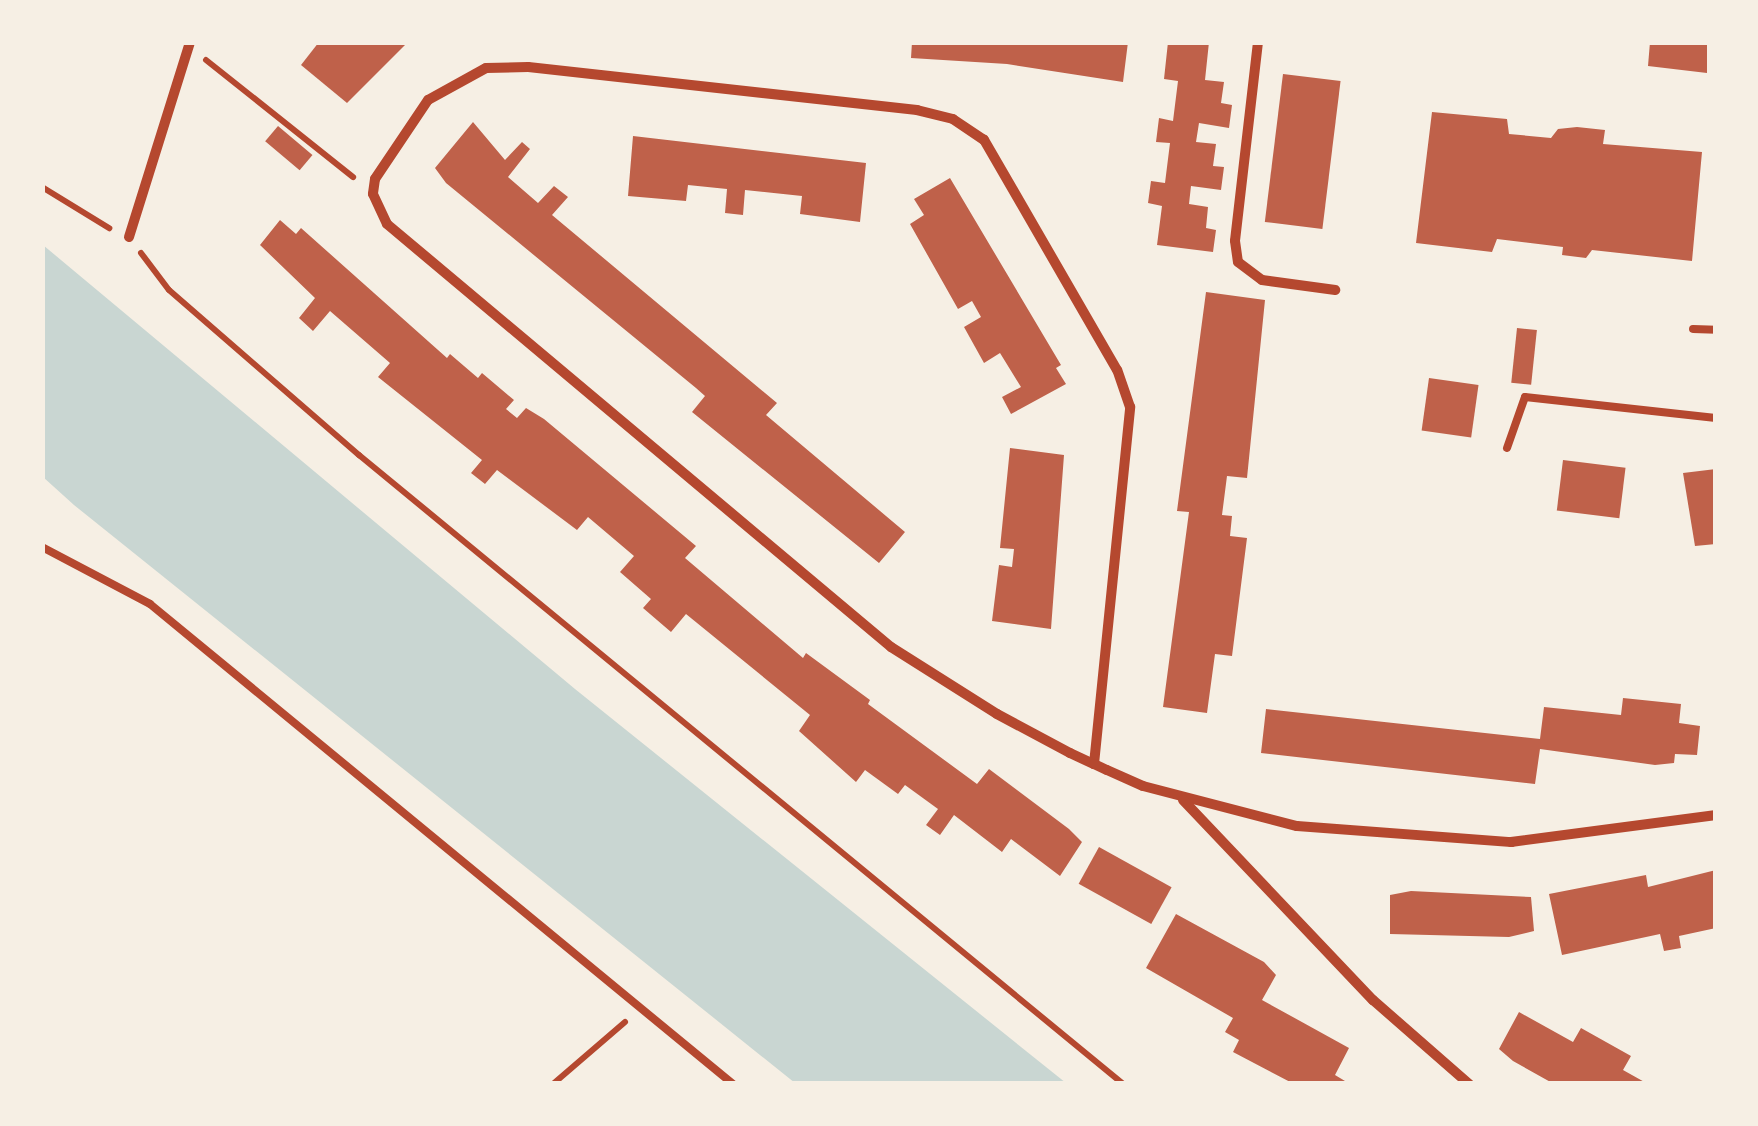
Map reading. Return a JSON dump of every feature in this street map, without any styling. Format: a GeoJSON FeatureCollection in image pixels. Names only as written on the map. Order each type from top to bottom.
{"type":"FeatureCollection","features":[{"type":"Feature","properties":{"kind":"street"},"geometry":{"type":"LineString","coordinates":[[1258,42],[1234,240],[1238,262],[1262,280],[1334,290]]}},
{"type":"Feature","properties":{"kind":"street"},"geometry":{"type":"LineString","coordinates":[[129,237],[190,44]]}},
{"type":"Feature","properties":{"kind":"street"},"geometry":{"type":"LineString","coordinates":[[1094,764],[1130,407],[1117,370],[984,140],[954,119],[917,110],[503,66],[462,76],[428,100],[379,166],[373,194],[387,224],[891,647],[973,700],[1094,764],[1182,800],[1297,826],[1462,842],[1592,836],[1716,815]]}},
{"type":"Feature","properties":{"kind":"street"},"geometry":{"type":"LineString","coordinates":[[1182,800],[1373,1000],[1469,1084]]}},
{"type":"Feature","properties":{"kind":"lane"},"geometry":{"type":"LineString","coordinates":[[1693,328],[1716,330]]}},
{"type":"Feature","properties":{"kind":"lane"},"geometry":{"type":"LineString","coordinates":[[1507,448],[1525,398],[1716,418]]}},
{"type":"Feature","properties":{"kind":"lane"},"geometry":{"type":"LineString","coordinates":[[42,547],[150,604],[732,1084]]}},
{"type":"Feature","properties":{"kind":"path"},"geometry":{"type":"LineString","coordinates":[[190,44],[373,194]]}},
{"type":"Feature","properties":{"kind":"path"},"geometry":{"type":"LineString","coordinates":[[42,186],[74,212],[129,237],[169,290],[344,442],[1123,1084]]}},
{"type":"Feature","properties":{"kind":"path"},"geometry":{"type":"LineString","coordinates":[[552,1084],[642,1010]]}},
{"type":"Feature","properties":{"kind":"shaded area"},"geometry":{"type":"Polygon","coordinates":[[[43,245],[575,689],[1066,1083],[795,1083],[74,505],[43,477],[43,245]]]}},
{"type":"Feature","properties":{"kind":"building"},"geometry":{"type":"Polygon","coordinates":[[[319,42],[408,42],[347,103],[301,65],[319,42]]]}},
{"type":"Feature","properties":{"kind":"building"},"geometry":{"type":"Polygon","coordinates":[[[912,42],[1128,42],[1123,82],[1007,64],[911,58],[912,42]]]}},
{"type":"Feature","properties":{"kind":"building"},"geometry":{"type":"Polygon","coordinates":[[[1168,42],[1209,42],[1205,80],[1224,82],[1221,103],[1232,105],[1229,128],[1199,123],[1196,142],[1216,144],[1213,166],[1224,167],[1221,190],[1191,186],[1189,204],[1208,207],[1206,228],[1216,230],[1213,252],[1157,245],[1162,206],[1148,203],[1151,181],[1165,183],[1170,143],[1156,142],[1159,118],[1173,121],[1178,81],[1164,79],[1168,42]]]}},
{"type":"Feature","properties":{"kind":"building"},"geometry":{"type":"Polygon","coordinates":[[[1650,42],[1707,42],[1707,73],[1648,66],[1650,42]]]}},
{"type":"Feature","properties":{"kind":"building"},"geometry":{"type":"Polygon","coordinates":[[[1283,74],[1341,81],[1322,229],[1265,222],[1283,74]]]}},
{"type":"Feature","properties":{"kind":"building"},"geometry":{"type":"Polygon","coordinates":[[[1432,112],[1507,119],[1509,134],[1551,138],[1558,129],[1577,127],[1605,130],[1603,144],[1702,152],[1692,261],[1592,250],[1586,258],[1562,255],[1563,247],[1497,239],[1492,252],[1416,243],[1432,112]]]}},
{"type":"Feature","properties":{"kind":"building"},"geometry":{"type":"Polygon","coordinates":[[[473,122],[505,160],[522,142],[530,149],[508,177],[538,203],[554,186],[568,197],[552,215],[777,403],[766,415],[905,532],[879,563],[692,412],[705,396],[696,388],[446,183],[435,168],[473,122]]]}},
{"type":"Feature","properties":{"kind":"building"},"geometry":{"type":"Polygon","coordinates":[[[278,126],[312,155],[300,170],[265,141],[278,126]]]}},
{"type":"Feature","properties":{"kind":"building"},"geometry":{"type":"Polygon","coordinates":[[[633,136],[866,163],[860,222],[800,214],[802,196],[745,190],[743,215],[725,213],[727,189],[688,185],[686,201],[628,196],[633,136]]]}},
{"type":"Feature","properties":{"kind":"building"},"geometry":{"type":"Polygon","coordinates":[[[950,178],[1061,365],[1056,368],[1066,384],[1011,414],[1002,397],[1021,387],[1000,353],[984,363],[964,327],[981,317],[972,301],[958,309],[910,224],[924,215],[914,199],[950,178]]]}},
{"type":"Feature","properties":{"kind":"building"},"geometry":{"type":"Polygon","coordinates":[[[280,220],[296,234],[301,228],[447,358],[450,354],[478,378],[482,373],[514,400],[506,409],[517,418],[526,408],[544,419],[696,546],[685,558],[803,658],[806,653],[977,784],[989,769],[1069,829],[1082,842],[1060,876],[1011,839],[1002,852],[954,815],[940,835],[926,825],[938,809],[905,785],[898,794],[865,770],[856,782],[799,731],[810,715],[686,614],[671,632],[643,608],[651,599],[620,572],[634,556],[588,517],[577,530],[497,470],[485,484],[471,473],[482,460],[378,377],[390,363],[330,311],[313,331],[299,318],[315,298],[260,245],[280,220]]]}},
{"type":"Feature","properties":{"kind":"building"},"geometry":{"type":"Polygon","coordinates":[[[1206,292],[1265,300],[1247,478],[1227,476],[1222,515],[1232,516],[1230,536],[1247,538],[1232,656],[1215,654],[1207,713],[1163,707],[1189,512],[1177,511],[1206,292]]]}},
{"type":"Feature","properties":{"kind":"building"},"geometry":{"type":"Polygon","coordinates":[[[1517,328],[1537,330],[1531,385],[1511,383],[1517,328]]]}},
{"type":"Feature","properties":{"kind":"building"},"geometry":{"type":"Polygon","coordinates":[[[1429,378],[1479,385],[1471,437],[1422,430],[1429,378]]]}},
{"type":"Feature","properties":{"kind":"building"},"geometry":{"type":"Polygon","coordinates":[[[1010,448],[1064,455],[1051,629],[992,621],[999,565],[1012,567],[1014,549],[1000,548],[1010,448]]]}},
{"type":"Feature","properties":{"kind":"building"},"geometry":{"type":"Polygon","coordinates":[[[1563,460],[1626,468],[1619,518],[1557,511],[1563,460]]]}},
{"type":"Feature","properties":{"kind":"building"},"geometry":{"type":"Polygon","coordinates":[[[1716,469],[1716,544],[1695,546],[1683,473],[1716,469]]]}},
{"type":"Feature","properties":{"kind":"building"},"geometry":{"type":"Polygon","coordinates":[[[1623,698],[1681,704],[1679,723],[1700,726],[1697,755],[1675,754],[1674,763],[1655,765],[1540,749],[1535,784],[1261,753],[1266,709],[1540,739],[1544,707],[1621,715],[1623,698]]]}},
{"type":"Feature","properties":{"kind":"building"},"geometry":{"type":"Polygon","coordinates":[[[1099,847],[1172,887],[1151,924],[1079,884],[1099,847]]]}},
{"type":"Feature","properties":{"kind":"building"},"geometry":{"type":"Polygon","coordinates":[[[1716,870],[1716,928],[1679,936],[1681,948],[1664,951],[1660,934],[1562,955],[1549,894],[1646,875],[1648,887],[1716,870]]]}},
{"type":"Feature","properties":{"kind":"building"},"geometry":{"type":"Polygon","coordinates":[[[1411,891],[1531,897],[1534,931],[1509,937],[1390,934],[1390,895],[1411,891]]]}},
{"type":"Feature","properties":{"kind":"building"},"geometry":{"type":"Polygon","coordinates":[[[1176,914],[1264,962],[1276,975],[1262,1000],[1349,1048],[1335,1075],[1350,1084],[1294,1084],[1233,1052],[1239,1040],[1225,1032],[1233,1018],[1146,968],[1176,914]]]}},
{"type":"Feature","properties":{"kind":"building"},"geometry":{"type":"Polygon","coordinates":[[[1519,1012],[1573,1042],[1581,1028],[1631,1056],[1623,1070],[1648,1084],[1554,1084],[1499,1049],[1519,1012]]]}}]}
